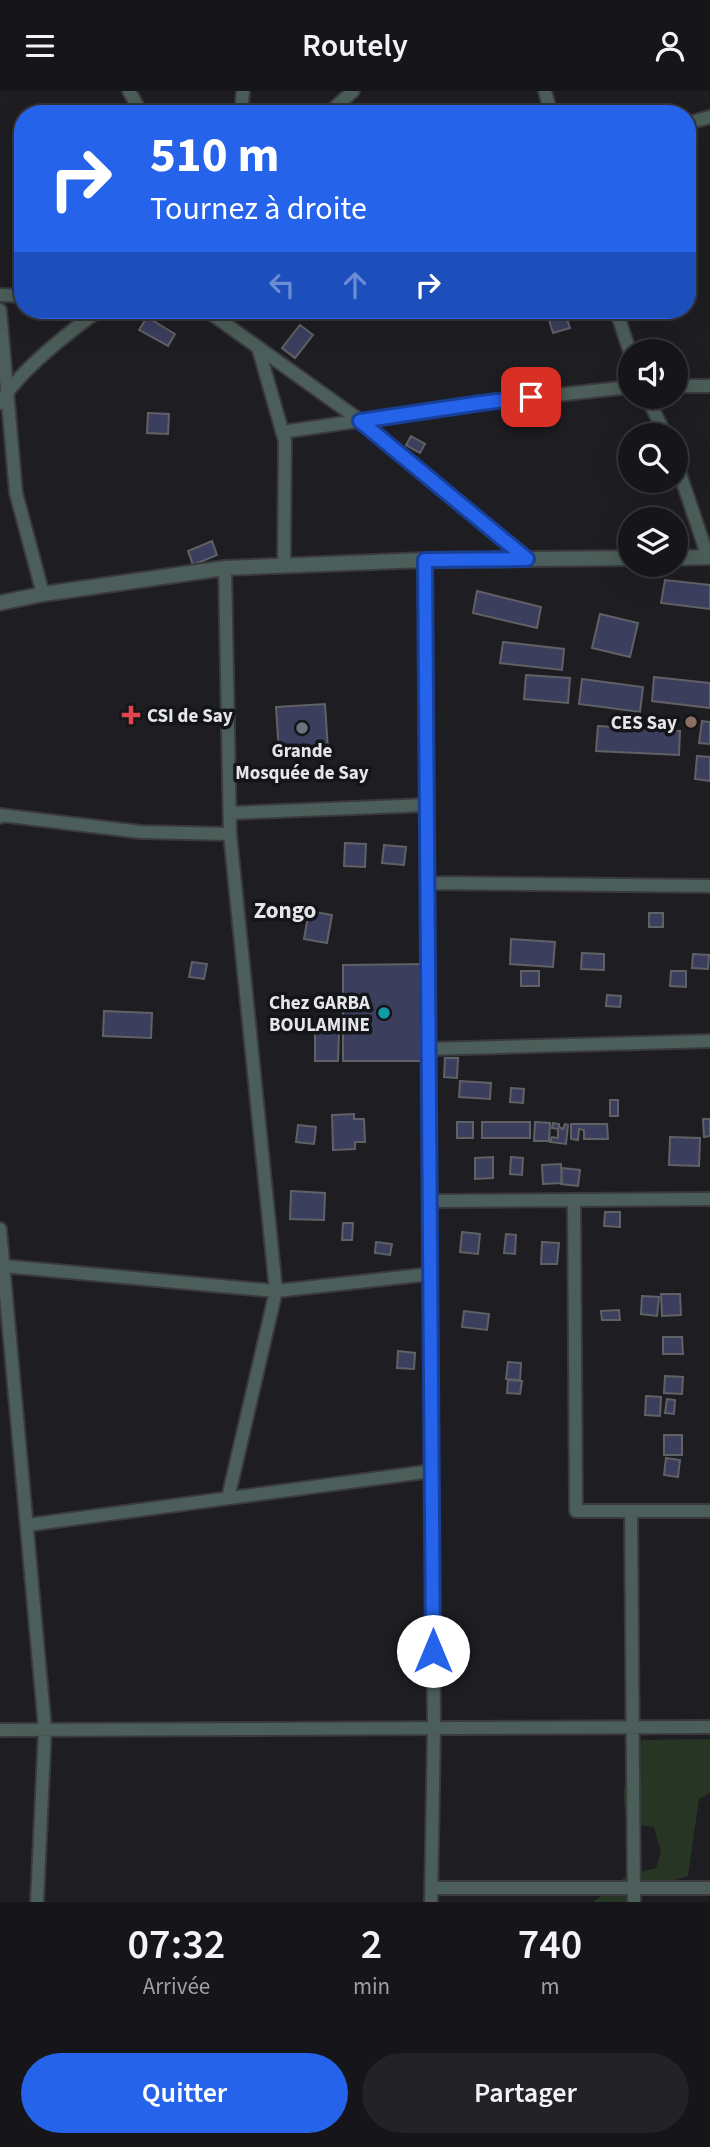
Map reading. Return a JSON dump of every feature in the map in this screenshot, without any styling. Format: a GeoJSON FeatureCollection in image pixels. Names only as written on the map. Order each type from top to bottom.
{"type":"FeatureCollection","features":[{"type":"Feature","properties":{"kind":"street"},"geometry":{"type":"LineString","coordinates":[[338,105],[353,91]]}},
{"type":"Feature","properties":{"kind":"street"},"geometry":{"type":"LineString","coordinates":[[0,310],[16,493],[43,594]]}},
{"type":"Feature","properties":{"kind":"street"},"geometry":{"type":"LineString","coordinates":[[0,403],[8,390],[67,334],[87,319]]}},
{"type":"Feature","properties":{"kind":"street"},"geometry":{"type":"LineString","coordinates":[[219,319],[360,421],[527,559]]}},
{"type":"Feature","properties":{"kind":"street"},"geometry":{"type":"LineString","coordinates":[[619,319],[626,339]]}},
{"type":"Feature","properties":{"kind":"street"},"geometry":{"type":"LineString","coordinates":[[258,347],[285,441],[284,565]]}},
{"type":"Feature","properties":{"kind":"street"},"geometry":{"type":"LineString","coordinates":[[688,386],[710,386]]}},
{"type":"Feature","properties":{"kind":"street"},"geometry":{"type":"LineString","coordinates":[[282,432],[481,403],[618,388]]}},
{"type":"Feature","properties":{"kind":"street"},"geometry":{"type":"LineString","coordinates":[[687,493],[709,557],[688,558]]}},
{"type":"Feature","properties":{"kind":"street"},"geometry":{"type":"LineString","coordinates":[[0,603],[43,594],[225,568],[425,560],[618,558]]}},
{"type":"Feature","properties":{"kind":"street"},"geometry":{"type":"LineString","coordinates":[[425,560],[434,1728],[431,1902]]}},
{"type":"Feature","properties":{"kind":"street"},"geometry":{"type":"LineString","coordinates":[[225,568],[230,834],[276,1291],[228,1498]]}},
{"type":"Feature","properties":{"kind":"street"},"geometry":{"type":"LineString","coordinates":[[230,813],[427,805]]}},
{"type":"Feature","properties":{"kind":"street"},"geometry":{"type":"LineString","coordinates":[[0,817],[141,832],[230,834]]}},
{"type":"Feature","properties":{"kind":"street"},"geometry":{"type":"LineString","coordinates":[[428,883],[710,886]]}},
{"type":"Feature","properties":{"kind":"street"},"geometry":{"type":"LineString","coordinates":[[429,1049],[710,1041]]}},
{"type":"Feature","properties":{"kind":"street"},"geometry":{"type":"LineString","coordinates":[[430,1201],[710,1199]]}},
{"type":"Feature","properties":{"kind":"street"},"geometry":{"type":"LineString","coordinates":[[574,1200],[576,1511],[710,1511]]}},
{"type":"Feature","properties":{"kind":"street"},"geometry":{"type":"LineString","coordinates":[[0,1229],[45,1729],[37,1902]]}},
{"type":"Feature","properties":{"kind":"street"},"geometry":{"type":"LineString","coordinates":[[3,1266],[276,1291],[430,1274]]}},
{"type":"Feature","properties":{"kind":"street"},"geometry":{"type":"LineString","coordinates":[[27,1525],[432,1471]]}},
{"type":"Feature","properties":{"kind":"street"},"geometry":{"type":"LineString","coordinates":[[631,1511],[634,1902]]}},
{"type":"Feature","properties":{"kind":"street"},"geometry":{"type":"LineString","coordinates":[[0,1730],[710,1727]]}},
{"type":"Feature","properties":{"kind":"street"},"geometry":{"type":"LineString","coordinates":[[431,1888],[710,1888]]}},
{"type":"Feature","properties":{"kind":"green space"},"geometry":{"type":"Polygon","coordinates":[[[710,1739],[710,1793],[699,1799],[688,1876],[650,1888],[632,1902],[593,1902],[628,1875],[656,1868],[661,1852],[654,1827],[627,1823],[625,1783],[642,1740],[710,1739]]]}},
{"type":"Feature","properties":{"kind":"building"},"geometry":{"type":"Polygon","coordinates":[[[146,319],[150,319],[175,334],[168,346],[139,330],[146,319]]]}},
{"type":"Feature","properties":{"kind":"building"},"geometry":{"type":"Polygon","coordinates":[[[549,319],[567,319],[570,328],[553,333],[549,319]]]}},
{"type":"Feature","properties":{"kind":"building"},"geometry":{"type":"Polygon","coordinates":[[[300,325],[313,335],[295,358],[282,348],[300,325]]]}},
{"type":"Feature","properties":{"kind":"building"},"geometry":{"type":"Polygon","coordinates":[[[148,413],[169,414],[168,434],[147,433],[148,413]]]}},
{"type":"Feature","properties":{"kind":"building"},"geometry":{"type":"Polygon","coordinates":[[[411,436],[425,444],[420,453],[406,445],[411,436]]]}},
{"type":"Feature","properties":{"kind":"building"},"geometry":{"type":"Polygon","coordinates":[[[212,541],[217,555],[193,565],[188,551],[212,541]]]}},
{"type":"Feature","properties":{"kind":"building"},"geometry":{"type":"Polygon","coordinates":[[[665,580],[710,585],[710,609],[661,603],[665,580]]]}},
{"type":"Feature","properties":{"kind":"building"},"geometry":{"type":"Polygon","coordinates":[[[477,591],[541,607],[537,628],[473,613],[477,591]]]}},
{"type":"Feature","properties":{"kind":"building"},"geometry":{"type":"Polygon","coordinates":[[[600,614],[638,623],[630,657],[592,648],[600,614]]]}},
{"type":"Feature","properties":{"kind":"building"},"geometry":{"type":"Polygon","coordinates":[[[503,642],[564,649],[562,670],[500,663],[503,642]]]}},
{"type":"Feature","properties":{"kind":"building"},"geometry":{"type":"Polygon","coordinates":[[[526,675],[570,678],[568,703],[524,699],[526,675]]]}},
{"type":"Feature","properties":{"kind":"building"},"geometry":{"type":"Polygon","coordinates":[[[654,677],[710,683],[710,708],[652,701],[654,677]]]}},
{"type":"Feature","properties":{"kind":"building"},"geometry":{"type":"Polygon","coordinates":[[[582,679],[643,687],[640,712],[579,704],[582,679]]]}},
{"type":"Feature","properties":{"kind":"building","name":"Grande Mosquée de Say"},"geometry":{"type":"Polygon","coordinates":[[[325,704],[328,750],[279,753],[276,707],[325,704]]]}},
{"type":"Feature","properties":{"kind":"building"},"geometry":{"type":"Polygon","coordinates":[[[702,721],[710,722],[710,744],[699,743],[702,721]]]}},
{"type":"Feature","properties":{"kind":"building"},"geometry":{"type":"Polygon","coordinates":[[[598,726],[680,731],[679,755],[596,751],[598,726]]]}},
{"type":"Feature","properties":{"kind":"building"},"geometry":{"type":"Polygon","coordinates":[[[697,756],[710,757],[710,781],[695,779],[697,756]]]}},
{"type":"Feature","properties":{"kind":"building"},"geometry":{"type":"Polygon","coordinates":[[[345,843],[366,844],[365,867],[344,866],[345,843]]]}},
{"type":"Feature","properties":{"kind":"building"},"geometry":{"type":"Polygon","coordinates":[[[384,845],[406,847],[404,865],[382,863],[384,845]]]}},
{"type":"Feature","properties":{"kind":"building"},"geometry":{"type":"Polygon","coordinates":[[[309,911],[332,915],[327,943],[304,939],[309,911]]]}},
{"type":"Feature","properties":{"kind":"building"},"geometry":{"type":"Polygon","coordinates":[[[649,913],[663,913],[663,927],[649,927],[649,913]]]}},
{"type":"Feature","properties":{"kind":"building"},"geometry":{"type":"Polygon","coordinates":[[[511,939],[555,942],[553,967],[510,964],[511,939]]]}},
{"type":"Feature","properties":{"kind":"building"},"geometry":{"type":"Polygon","coordinates":[[[582,953],[604,954],[604,970],[581,969],[582,953]]]}},
{"type":"Feature","properties":{"kind":"building"},"geometry":{"type":"Polygon","coordinates":[[[693,954],[709,955],[708,969],[692,968],[693,954]]]}},
{"type":"Feature","properties":{"kind":"building"},"geometry":{"type":"Polygon","coordinates":[[[192,962],[207,964],[204,979],[189,977],[192,962]]]}},
{"type":"Feature","properties":{"kind":"building","name":"Chez GARBA BOULAMINE"},"geometry":{"type":"Polygon","coordinates":[[[425,964],[426,1061],[343,1061],[343,965],[425,964]]]}},
{"type":"Feature","properties":{"kind":"building"},"geometry":{"type":"Polygon","coordinates":[[[521,971],[539,971],[539,986],[521,986],[521,971]]]}},
{"type":"Feature","properties":{"kind":"building"},"geometry":{"type":"Polygon","coordinates":[[[671,971],[686,971],[686,987],[670,986],[671,971]]]}},
{"type":"Feature","properties":{"kind":"building"},"geometry":{"type":"Polygon","coordinates":[[[607,995],[621,996],[620,1007],[606,1006],[607,995]]]}},
{"type":"Feature","properties":{"kind":"building"},"geometry":{"type":"Polygon","coordinates":[[[104,1011],[152,1013],[151,1038],[103,1036],[104,1011]]]}},
{"type":"Feature","properties":{"kind":"building"},"geometry":{"type":"Polygon","coordinates":[[[315,1032],[339,1032],[338,1061],[315,1061],[315,1032]]]}},
{"type":"Feature","properties":{"kind":"building"},"geometry":{"type":"Polygon","coordinates":[[[445,1058],[458,1058],[457,1078],[444,1077],[445,1058]]]}},
{"type":"Feature","properties":{"kind":"building"},"geometry":{"type":"Polygon","coordinates":[[[460,1081],[491,1083],[490,1099],[459,1097],[460,1081]]]}},
{"type":"Feature","properties":{"kind":"building"},"geometry":{"type":"Polygon","coordinates":[[[511,1088],[524,1089],[523,1103],[510,1102],[511,1088]]]}},
{"type":"Feature","properties":{"kind":"building"},"geometry":{"type":"Polygon","coordinates":[[[610,1100],[618,1100],[618,1116],[610,1116],[610,1100]]]}},
{"type":"Feature","properties":{"kind":"building"},"geometry":{"type":"Polygon","coordinates":[[[354,1114],[354,1119],[364,1119],[365,1142],[355,1142],[355,1149],[333,1150],[332,1115],[354,1114]]]}},
{"type":"Feature","properties":{"kind":"building"},"geometry":{"type":"Polygon","coordinates":[[[703,1119],[710,1119],[710,1136],[704,1137],[703,1119]]]}},
{"type":"Feature","properties":{"kind":"building"},"geometry":{"type":"Polygon","coordinates":[[[457,1122],[473,1122],[473,1138],[457,1138],[457,1122]]]}},
{"type":"Feature","properties":{"kind":"building"},"geometry":{"type":"Polygon","coordinates":[[[482,1122],[530,1122],[530,1138],[482,1138],[482,1122]]]}},
{"type":"Feature","properties":{"kind":"building"},"geometry":{"type":"Polygon","coordinates":[[[535,1122],[550,1123],[549,1141],[534,1141],[535,1122]]]}},
{"type":"Feature","properties":{"kind":"building"},"geometry":{"type":"Polygon","coordinates":[[[553,1123],[559,1124],[563,1129],[565,1124],[568,1125],[566,1144],[550,1142],[552,1137],[558,1138],[558,1129],[552,1128],[553,1123]]]}},
{"type":"Feature","properties":{"kind":"building"},"geometry":{"type":"Polygon","coordinates":[[[571,1124],[607,1124],[608,1139],[584,1139],[584,1130],[579,1129],[578,1140],[571,1139],[571,1124]]]}},
{"type":"Feature","properties":{"kind":"building"},"geometry":{"type":"Polygon","coordinates":[[[298,1125],[316,1127],[314,1144],[296,1142],[298,1125]]]}},
{"type":"Feature","properties":{"kind":"building"},"geometry":{"type":"Polygon","coordinates":[[[670,1137],[700,1138],[699,1166],[669,1165],[670,1137]]]}},
{"type":"Feature","properties":{"kind":"building"},"geometry":{"type":"Polygon","coordinates":[[[493,1157],[493,1178],[475,1179],[475,1158],[493,1157]]]}},
{"type":"Feature","properties":{"kind":"building"},"geometry":{"type":"Polygon","coordinates":[[[511,1157],[523,1158],[522,1175],[510,1174],[511,1157]]]}},
{"type":"Feature","properties":{"kind":"building"},"geometry":{"type":"Polygon","coordinates":[[[561,1164],[562,1183],[543,1184],[542,1165],[561,1164]]]}},
{"type":"Feature","properties":{"kind":"building"},"geometry":{"type":"Polygon","coordinates":[[[562,1168],[580,1170],[578,1186],[561,1184],[562,1168]]]}},
{"type":"Feature","properties":{"kind":"building"},"geometry":{"type":"Polygon","coordinates":[[[291,1191],[325,1193],[324,1220],[290,1219],[291,1191]]]}},
{"type":"Feature","properties":{"kind":"building"},"geometry":{"type":"Polygon","coordinates":[[[605,1212],[620,1212],[620,1227],[604,1226],[605,1212]]]}},
{"type":"Feature","properties":{"kind":"building"},"geometry":{"type":"Polygon","coordinates":[[[343,1223],[353,1223],[352,1240],[342,1240],[343,1223]]]}},
{"type":"Feature","properties":{"kind":"building"},"geometry":{"type":"Polygon","coordinates":[[[462,1232],[480,1234],[478,1254],[460,1252],[462,1232]]]}},
{"type":"Feature","properties":{"kind":"building"},"geometry":{"type":"Polygon","coordinates":[[[506,1234],[516,1235],[515,1254],[504,1253],[506,1234]]]}},
{"type":"Feature","properties":{"kind":"building"},"geometry":{"type":"Polygon","coordinates":[[[376,1242],[392,1244],[390,1255],[375,1253],[376,1242]]]}},
{"type":"Feature","properties":{"kind":"building"},"geometry":{"type":"Polygon","coordinates":[[[542,1242],[559,1243],[557,1264],[541,1264],[542,1242]]]}},
{"type":"Feature","properties":{"kind":"building"},"geometry":{"type":"Polygon","coordinates":[[[661,1294],[680,1294],[681,1315],[662,1316],[661,1294]]]}},
{"type":"Feature","properties":{"kind":"building"},"geometry":{"type":"Polygon","coordinates":[[[642,1296],[659,1297],[657,1316],[641,1314],[642,1296]]]}},
{"type":"Feature","properties":{"kind":"building"},"geometry":{"type":"Polygon","coordinates":[[[619,1310],[620,1320],[602,1320],[601,1311],[619,1310]]]}},
{"type":"Feature","properties":{"kind":"building"},"geometry":{"type":"Polygon","coordinates":[[[464,1311],[489,1314],[487,1330],[462,1327],[464,1311]]]}},
{"type":"Feature","properties":{"kind":"building"},"geometry":{"type":"Polygon","coordinates":[[[663,1337],[682,1337],[683,1354],[663,1354],[663,1337]]]}},
{"type":"Feature","properties":{"kind":"building"},"geometry":{"type":"Polygon","coordinates":[[[398,1351],[415,1353],[414,1369],[397,1368],[398,1351]]]}},
{"type":"Feature","properties":{"kind":"building"},"geometry":{"type":"Polygon","coordinates":[[[508,1362],[521,1363],[520,1380],[506,1379],[508,1362]]]}},
{"type":"Feature","properties":{"kind":"building"},"geometry":{"type":"Polygon","coordinates":[[[665,1376],[683,1377],[682,1394],[664,1393],[665,1376]]]}},
{"type":"Feature","properties":{"kind":"building"},"geometry":{"type":"Polygon","coordinates":[[[508,1380],[522,1381],[520,1394],[507,1393],[508,1380]]]}},
{"type":"Feature","properties":{"kind":"building"},"geometry":{"type":"Polygon","coordinates":[[[646,1396],[661,1397],[660,1416],[645,1415],[646,1396]]]}},
{"type":"Feature","properties":{"kind":"building"},"geometry":{"type":"Polygon","coordinates":[[[667,1399],[675,1400],[674,1414],[665,1413],[667,1399]]]}},
{"type":"Feature","properties":{"kind":"building"},"geometry":{"type":"Polygon","coordinates":[[[664,1435],[682,1435],[682,1455],[664,1455],[664,1435]]]}},
{"type":"Feature","properties":{"kind":"building"},"geometry":{"type":"Polygon","coordinates":[[[666,1458],[680,1460],[678,1477],[664,1475],[666,1458]]]}},
{"type":"Feature","properties":{"kind":"place","name":"CSI de Say"},"geometry":{"type":"Point","coordinates":[131,715]}},
{"type":"Feature","properties":{"kind":"place","name":"CES Say"},"geometry":{"type":"Point","coordinates":[691,722]}},
{"type":"Feature","properties":{"kind":"place","name":"Grande Mosquée de Say"},"geometry":{"type":"Point","coordinates":[302,728]}},
{"type":"Feature","properties":{"kind":"place","name":"Chez GARBA BOULAMINE"},"geometry":{"type":"Point","coordinates":[384,1013]}},
{"type":"Feature","properties":{"kind":"district","name":"Zongo"},"geometry":{"type":"Point","coordinates":[285,910]}},
{"type":"Feature","properties":{"kind":"route"},"geometry":{"type":"LineString","coordinates":[[433,1651],[425,560],[527,559],[360,421],[531,397]]}}]}
